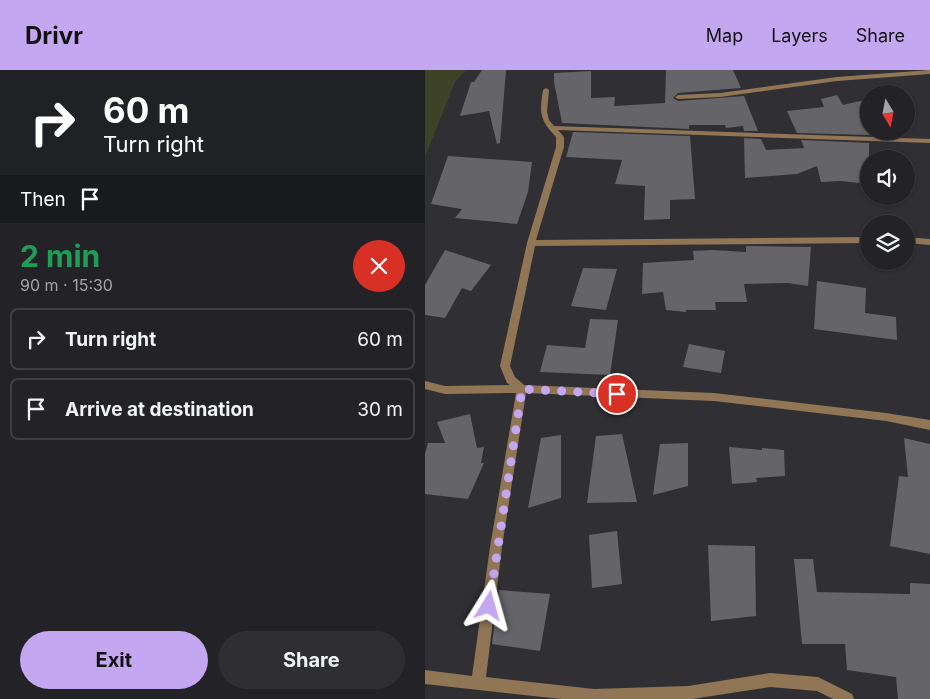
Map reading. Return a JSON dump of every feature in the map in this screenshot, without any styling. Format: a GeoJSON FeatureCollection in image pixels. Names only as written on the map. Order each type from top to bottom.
{"type":"FeatureCollection","features":[{"type":"Feature","properties":{"kind":"street"},"geometry":{"type":"LineString","coordinates":[[831,70],[837,79]]}},
{"type":"Feature","properties":{"kind":"street"},"geometry":{"type":"LineString","coordinates":[[677,97],[720,95],[837,79],[930,72]]}},
{"type":"Feature","properties":{"kind":"street"},"geometry":{"type":"LineString","coordinates":[[522,389],[511,380],[505,366],[531,243],[560,147],[560,137],[542,115],[546,90]]}},
{"type":"Feature","properties":{"kind":"street"},"geometry":{"type":"LineString","coordinates":[[551,128],[930,141]]}},
{"type":"Feature","properties":{"kind":"street"},"geometry":{"type":"LineString","coordinates":[[531,243],[860,240]]}},
{"type":"Feature","properties":{"kind":"street"},"geometry":{"type":"LineString","coordinates":[[915,241],[930,242]]}},
{"type":"Feature","properties":{"kind":"street"},"geometry":{"type":"LineString","coordinates":[[425,385],[445,390],[522,389],[714,398],[886,417],[930,424]]}},
{"type":"Feature","properties":{"kind":"street"},"geometry":{"type":"LineString","coordinates":[[478,684],[496,547],[522,389]]}},
{"type":"Feature","properties":{"kind":"street"},"geometry":{"type":"LineString","coordinates":[[425,677],[594,696],[688,693],[771,680],[818,684],[847,699]]}},
{"type":"Feature","properties":{"kind":"green space"},"geometry":{"type":"Polygon","coordinates":[[[425,70],[466,70],[455,82],[425,157],[425,70]]]}},
{"type":"Feature","properties":{"kind":"building"},"geometry":{"type":"Polygon","coordinates":[[[482,70],[506,70],[500,143],[497,144],[489,111],[460,116],[471,82],[474,82],[482,70]]]}},
{"type":"Feature","properties":{"kind":"building"},"geometry":{"type":"Polygon","coordinates":[[[666,70],[733,70],[741,88],[678,93],[673,98],[678,101],[744,96],[758,131],[744,131],[743,126],[726,128],[725,125],[689,125],[689,129],[562,123],[554,73],[591,71],[591,98],[615,97],[614,106],[665,103],[666,70]]]}},
{"type":"Feature","properties":{"kind":"building"},"geometry":{"type":"Polygon","coordinates":[[[837,95],[843,105],[860,101],[860,135],[797,133],[787,111],[824,107],[821,99],[837,95]]]}},
{"type":"Feature","properties":{"kind":"building"},"geometry":{"type":"Polygon","coordinates":[[[573,132],[690,136],[695,199],[670,200],[670,219],[644,220],[645,186],[615,184],[622,160],[566,157],[573,132]]]}},
{"type":"Feature","properties":{"kind":"building"},"geometry":{"type":"Polygon","coordinates":[[[744,138],[761,139],[766,150],[804,148],[801,140],[869,143],[869,150],[860,150],[860,183],[841,181],[821,182],[817,166],[797,174],[745,178],[744,138]]]}},
{"type":"Feature","properties":{"kind":"building"},"geometry":{"type":"Polygon","coordinates":[[[448,156],[532,162],[528,192],[517,224],[455,218],[462,209],[431,204],[448,156]]]}},
{"type":"Feature","properties":{"kind":"building"},"geometry":{"type":"Polygon","coordinates":[[[746,246],[811,247],[808,286],[788,283],[744,284],[747,302],[715,302],[716,310],[686,310],[686,312],[666,310],[663,292],[642,294],[643,263],[694,260],[693,251],[746,252],[746,246]]]}},
{"type":"Feature","properties":{"kind":"building"},"geometry":{"type":"Polygon","coordinates":[[[445,250],[491,265],[471,291],[462,288],[445,318],[425,315],[425,285],[445,250]]]}},
{"type":"Feature","properties":{"kind":"building"},"geometry":{"type":"Polygon","coordinates":[[[583,268],[617,269],[606,310],[571,306],[583,268]]]}},
{"type":"Feature","properties":{"kind":"building"},"geometry":{"type":"Polygon","coordinates":[[[817,281],[866,288],[865,313],[896,317],[897,340],[814,329],[817,281]]]}},
{"type":"Feature","properties":{"kind":"building"},"geometry":{"type":"Polygon","coordinates":[[[590,319],[618,320],[610,375],[540,372],[547,345],[585,348],[590,319]]]}},
{"type":"Feature","properties":{"kind":"building"},"geometry":{"type":"Polygon","coordinates":[[[689,344],[725,351],[721,373],[683,367],[689,344]]]}},
{"type":"Feature","properties":{"kind":"building"},"geometry":{"type":"Polygon","coordinates":[[[470,414],[477,448],[484,447],[481,463],[484,463],[468,499],[425,494],[425,454],[428,443],[445,443],[437,422],[470,414]]]}},
{"type":"Feature","properties":{"kind":"building"},"geometry":{"type":"Polygon","coordinates":[[[622,434],[637,502],[587,503],[596,436],[622,434]]]}},
{"type":"Feature","properties":{"kind":"building"},"geometry":{"type":"Polygon","coordinates":[[[561,435],[561,498],[528,508],[541,438],[561,435]]]}},
{"type":"Feature","properties":{"kind":"building"},"geometry":{"type":"Polygon","coordinates":[[[904,438],[930,444],[930,554],[890,546],[899,476],[908,477],[904,438]]]}},
{"type":"Feature","properties":{"kind":"building"},"geometry":{"type":"Polygon","coordinates":[[[688,443],[688,486],[653,495],[660,444],[688,443]]]}},
{"type":"Feature","properties":{"kind":"building"},"geometry":{"type":"Polygon","coordinates":[[[729,447],[784,450],[785,476],[756,478],[757,482],[732,484],[729,447]]]}},
{"type":"Feature","properties":{"kind":"building"},"geometry":{"type":"Polygon","coordinates":[[[617,531],[622,584],[592,588],[589,535],[617,531]]]}},
{"type":"Feature","properties":{"kind":"building"},"geometry":{"type":"Polygon","coordinates":[[[708,545],[755,546],[756,616],[711,621],[708,545]]]}},
{"type":"Feature","properties":{"kind":"building"},"geometry":{"type":"Polygon","coordinates":[[[794,559],[813,559],[817,592],[910,594],[910,583],[930,584],[930,699],[898,699],[896,677],[847,670],[845,644],[802,644],[794,559]]]}},
{"type":"Feature","properties":{"kind":"building"},"geometry":{"type":"Polygon","coordinates":[[[499,590],[550,594],[540,651],[492,644],[499,590]]]}},
{"type":"Feature","properties":{"kind":"route"},"geometry":{"type":"LineString","coordinates":[[489,606],[496,547],[522,389],[617,394]]}}]}
